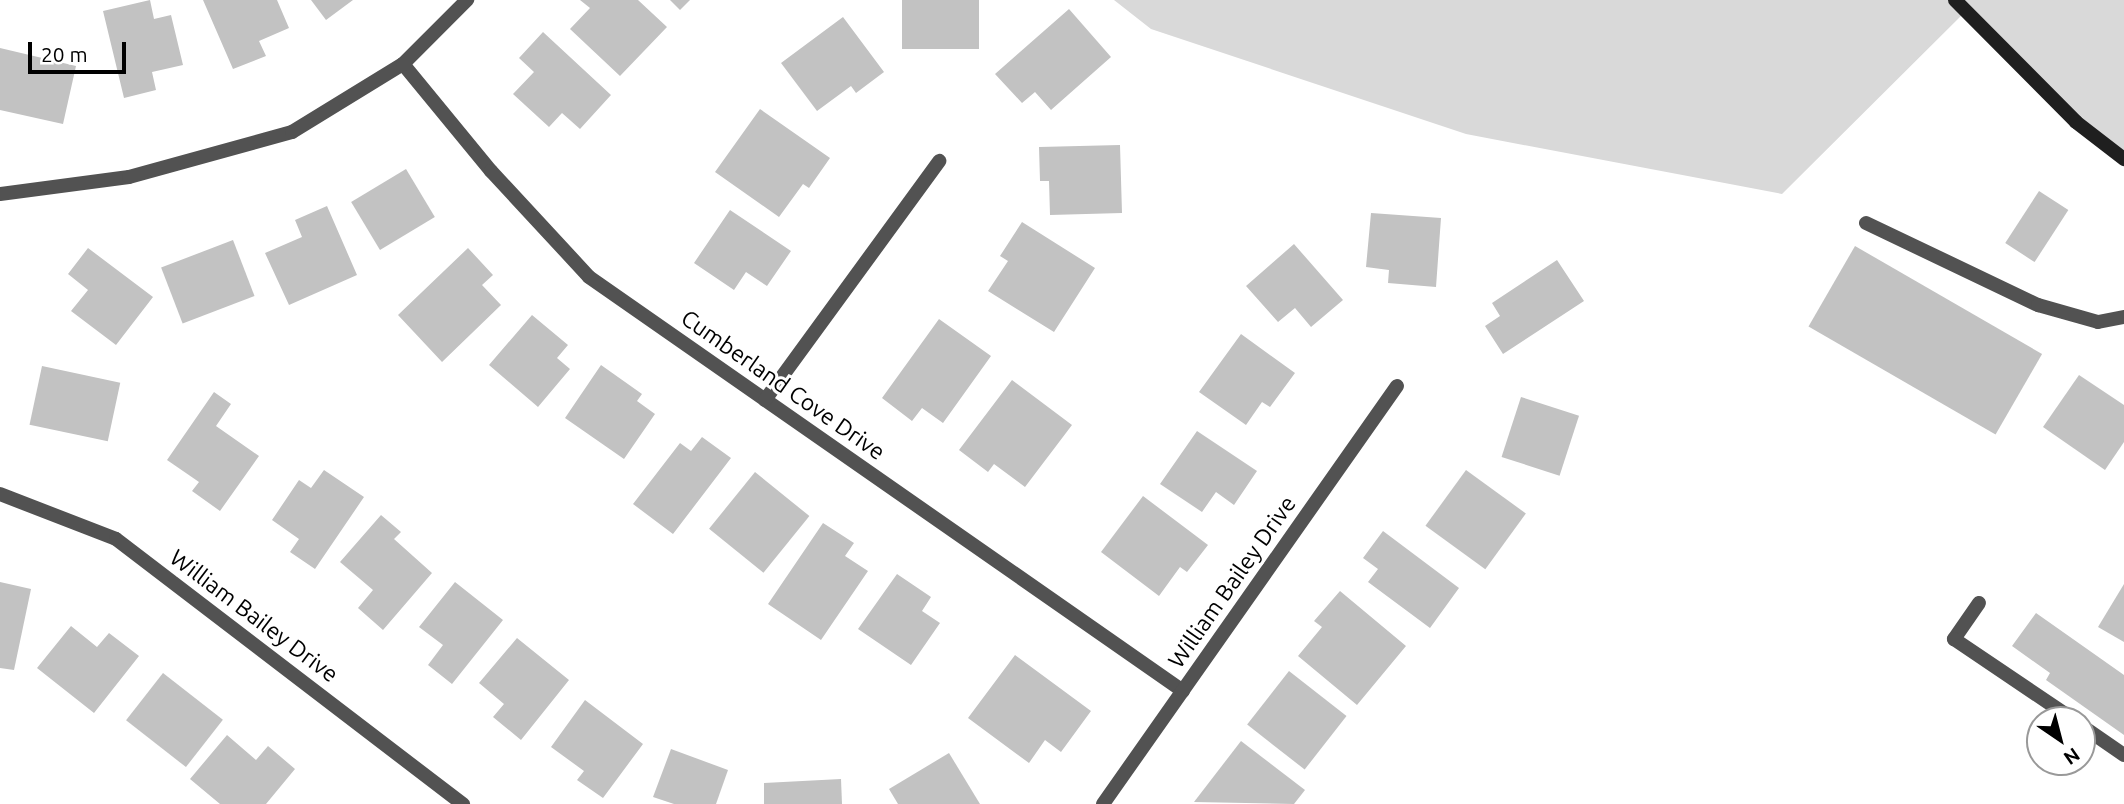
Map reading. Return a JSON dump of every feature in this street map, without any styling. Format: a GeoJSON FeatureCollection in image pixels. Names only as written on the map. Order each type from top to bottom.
{"type":"FeatureCollection","features":[{"type":"Feature","properties":{"kind":"main road"},"geometry":{"type":"LineString","coordinates":[[1955,0],[2076,122],[2124,159]]}},
{"type":"Feature","properties":{"kind":"street"},"geometry":{"type":"LineString","coordinates":[[0,194],[129,177],[292,132],[404,64],[467,0]]}},
{"type":"Feature","properties":{"kind":"street","name":"Cumberland Cove Drive"},"geometry":{"type":"LineString","coordinates":[[404,64],[491,170],[589,277],[1183,691]]}},
{"type":"Feature","properties":{"kind":"street"},"geometry":{"type":"LineString","coordinates":[[765,400],[939,161]]}},
{"type":"Feature","properties":{"kind":"street"},"geometry":{"type":"LineString","coordinates":[[1866,223],[2038,305],[2098,322],[2124,317]]}},
{"type":"Feature","properties":{"kind":"street","name":"William Bailey Drive"},"geometry":{"type":"LineString","coordinates":[[1103,804],[1397,386]]}},
{"type":"Feature","properties":{"kind":"street","name":"William Bailey Drive"},"geometry":{"type":"LineString","coordinates":[[0,494],[116,539],[463,804]]}},
{"type":"Feature","properties":{"kind":"street"},"geometry":{"type":"LineString","coordinates":[[1979,603],[1954,639],[2053,706]]}},
{"type":"Feature","properties":{"kind":"street"},"geometry":{"type":"LineString","coordinates":[[2096,736],[2124,755]]}},
{"type":"Feature","properties":{"kind":"shaded area"},"geometry":{"type":"Polygon","coordinates":[[[1114,0],[2124,0],[2124,159],[1966,11],[1782,194],[1466,134],[1151,29],[1114,0]]]}},
{"type":"Feature","properties":{"kind":"building"},"geometry":{"type":"Polygon","coordinates":[[[150,0],[154,19],[171,15],[183,65],[152,72],[156,90],[124,98],[103,11],[150,0]]]}},
{"type":"Feature","properties":{"kind":"building"},"geometry":{"type":"Polygon","coordinates":[[[203,0],[277,0],[289,28],[259,41],[266,56],[233,69],[203,0]]]}},
{"type":"Feature","properties":{"kind":"building"},"geometry":{"type":"Polygon","coordinates":[[[311,0],[353,0],[326,20],[311,0]]]}},
{"type":"Feature","properties":{"kind":"building"},"geometry":{"type":"Polygon","coordinates":[[[580,0],[638,0],[667,27],[620,76],[570,29],[590,8],[580,0]]]}},
{"type":"Feature","properties":{"kind":"building"},"geometry":{"type":"Polygon","coordinates":[[[670,0],[690,0],[680,10],[670,0]]]}},
{"type":"Feature","properties":{"kind":"building"},"geometry":{"type":"Polygon","coordinates":[[[902,0],[979,0],[979,49],[902,49],[902,0]]]}},
{"type":"Feature","properties":{"kind":"building"},"geometry":{"type":"Polygon","coordinates":[[[1069,9],[1111,57],[1051,110],[1035,92],[1022,103],[995,74],[1069,9]]]}},
{"type":"Feature","properties":{"kind":"building"},"geometry":{"type":"Polygon","coordinates":[[[843,17],[884,72],[856,93],[851,86],[817,111],[781,63],[843,17]]]}},
{"type":"Feature","properties":{"kind":"building"},"geometry":{"type":"Polygon","coordinates":[[[543,32],[611,95],[580,129],[562,113],[549,127],[513,94],[534,72],[519,58],[543,32]]]}},
{"type":"Feature","properties":{"kind":"building"},"geometry":{"type":"Polygon","coordinates":[[[0,48],[76,66],[63,124],[0,110],[0,48]]]}},
{"type":"Feature","properties":{"kind":"building"},"geometry":{"type":"Polygon","coordinates":[[[760,109],[830,158],[809,188],[803,184],[779,217],[715,172],[760,109]]]}},
{"type":"Feature","properties":{"kind":"building"},"geometry":{"type":"Polygon","coordinates":[[[1120,145],[1122,213],[1050,215],[1049,181],[1040,181],[1039,147],[1120,145]]]}},
{"type":"Feature","properties":{"kind":"building"},"geometry":{"type":"Polygon","coordinates":[[[406,169],[435,217],[380,250],[351,202],[406,169]]]}},
{"type":"Feature","properties":{"kind":"building"},"geometry":{"type":"Polygon","coordinates":[[[2039,191],[2068,210],[2035,262],[2005,243],[2039,191]]]}},
{"type":"Feature","properties":{"kind":"building"},"geometry":{"type":"Polygon","coordinates":[[[327,206],[357,275],[289,305],[265,253],[302,237],[295,220],[327,206]]]}},
{"type":"Feature","properties":{"kind":"building"},"geometry":{"type":"Polygon","coordinates":[[[730,210],[791,251],[767,286],[746,272],[734,290],[694,263],[730,210]]]}},
{"type":"Feature","properties":{"kind":"building"},"geometry":{"type":"Polygon","coordinates":[[[1371,213],[1441,218],[1436,287],[1388,283],[1389,270],[1366,267],[1371,213]]]}},
{"type":"Feature","properties":{"kind":"building"},"geometry":{"type":"Polygon","coordinates":[[[1022,222],[1095,268],[1054,332],[988,291],[1008,261],[1000,256],[1022,222]]]}},
{"type":"Feature","properties":{"kind":"building"},"geometry":{"type":"Polygon","coordinates":[[[233,240],[255,296],[183,324],[161,268],[233,240]]]}},
{"type":"Feature","properties":{"kind":"building"},"geometry":{"type":"Polygon","coordinates":[[[1294,244],[1343,300],[1311,327],[1295,308],[1278,322],[1246,286],[1294,244]]]}},
{"type":"Feature","properties":{"kind":"building"},"geometry":{"type":"Polygon","coordinates":[[[1855,246],[2042,354],[1996,435],[1808,327],[1855,246]]]}},
{"type":"Feature","properties":{"kind":"building"},"geometry":{"type":"Polygon","coordinates":[[[88,248],[153,297],[116,345],[71,311],[88,290],[68,274],[88,248]]]}},
{"type":"Feature","properties":{"kind":"building"},"geometry":{"type":"Polygon","coordinates":[[[468,248],[493,275],[482,285],[501,305],[442,362],[398,315],[468,248]]]}},
{"type":"Feature","properties":{"kind":"building"},"geometry":{"type":"Polygon","coordinates":[[[1557,260],[1584,301],[1503,354],[1485,326],[1500,316],[1492,303],[1557,260]]]}},
{"type":"Feature","properties":{"kind":"building"},"geometry":{"type":"Polygon","coordinates":[[[532,315],[568,345],[557,358],[570,369],[538,407],[489,365],[532,315]]]}},
{"type":"Feature","properties":{"kind":"building"},"geometry":{"type":"Polygon","coordinates":[[[939,319],[991,356],[943,423],[922,408],[912,421],[882,398],[939,319]]]}},
{"type":"Feature","properties":{"kind":"building"},"geometry":{"type":"Polygon","coordinates":[[[1241,334],[1295,373],[1270,407],[1262,402],[1246,425],[1199,392],[1241,334]]]}},
{"type":"Feature","properties":{"kind":"building"},"geometry":{"type":"Polygon","coordinates":[[[601,365],[642,394],[637,401],[655,414],[624,459],[565,418],[601,365]]]}},
{"type":"Feature","properties":{"kind":"building"},"geometry":{"type":"Polygon","coordinates":[[[42,366],[120,383],[108,441],[30,425],[42,366]]]}},
{"type":"Feature","properties":{"kind":"building"},"geometry":{"type":"Polygon","coordinates":[[[2079,375],[2124,405],[2124,442],[2105,470],[2043,427],[2079,375]]]}},
{"type":"Feature","properties":{"kind":"building"},"geometry":{"type":"Polygon","coordinates":[[[1012,380],[1072,425],[1025,487],[994,464],[988,472],[959,450],[1012,380]]]}},
{"type":"Feature","properties":{"kind":"building"},"geometry":{"type":"Polygon","coordinates":[[[214,392],[231,404],[216,426],[259,456],[220,511],[192,491],[199,482],[167,460],[214,392]]]}},
{"type":"Feature","properties":{"kind":"building"},"geometry":{"type":"Polygon","coordinates":[[[1521,397],[1579,416],[1560,476],[1502,457],[1521,397]]]}},
{"type":"Feature","properties":{"kind":"building"},"geometry":{"type":"Polygon","coordinates":[[[1197,431],[1257,471],[1234,505],[1216,492],[1202,512],[1160,484],[1197,431]]]}},
{"type":"Feature","properties":{"kind":"building"},"geometry":{"type":"Polygon","coordinates":[[[702,437],[731,458],[673,534],[633,504],[680,443],[691,451],[702,437]]]}},
{"type":"Feature","properties":{"kind":"building"},"geometry":{"type":"Polygon","coordinates":[[[324,470],[364,497],[315,569],[290,552],[299,539],[272,520],[299,480],[311,488],[324,470]]]}},
{"type":"Feature","properties":{"kind":"building"},"geometry":{"type":"Polygon","coordinates":[[[1466,470],[1526,513],[1485,569],[1425,526],[1466,470]]]}},
{"type":"Feature","properties":{"kind":"building"},"geometry":{"type":"Polygon","coordinates":[[[755,472],[809,516],[763,573],[709,529],[755,472]]]}},
{"type":"Feature","properties":{"kind":"building"},"geometry":{"type":"Polygon","coordinates":[[[1143,496],[1208,545],[1187,572],[1180,567],[1159,596],[1101,552],[1143,496]]]}},
{"type":"Feature","properties":{"kind":"building"},"geometry":{"type":"Polygon","coordinates":[[[381,515],[401,532],[394,539],[432,573],[383,630],[358,608],[373,590],[340,562],[381,515]]]}},
{"type":"Feature","properties":{"kind":"building"},"geometry":{"type":"Polygon","coordinates":[[[823,523],[854,543],[845,556],[868,571],[821,640],[768,604],[823,523]]]}},
{"type":"Feature","properties":{"kind":"building"},"geometry":{"type":"Polygon","coordinates":[[[1383,531],[1459,588],[1430,628],[1368,582],[1378,569],[1363,558],[1383,531]]]}},
{"type":"Feature","properties":{"kind":"building"},"geometry":{"type":"Polygon","coordinates":[[[897,574],[931,597],[922,611],[940,623],[911,665],[858,629],[897,574]]]}},
{"type":"Feature","properties":{"kind":"building"},"geometry":{"type":"Polygon","coordinates":[[[0,582],[31,589],[14,670],[0,668],[0,582]]]}},
{"type":"Feature","properties":{"kind":"building"},"geometry":{"type":"Polygon","coordinates":[[[455,582],[503,620],[452,684],[428,665],[443,645],[419,627],[455,582]]]}},
{"type":"Feature","properties":{"kind":"building"},"geometry":{"type":"Polygon","coordinates":[[[2124,584],[2124,642],[2098,627],[2124,584]]]}},
{"type":"Feature","properties":{"kind":"building"},"geometry":{"type":"Polygon","coordinates":[[[1340,591],[1406,646],[1357,705],[1298,656],[1322,627],[1314,621],[1340,591]]]}},
{"type":"Feature","properties":{"kind":"building"},"geometry":{"type":"Polygon","coordinates":[[[2036,613],[2124,675],[2124,735],[2096,715],[2096,706],[2083,706],[2046,680],[2050,673],[2012,646],[2036,613]]]}},
{"type":"Feature","properties":{"kind":"building"},"geometry":{"type":"Polygon","coordinates":[[[71,626],[97,647],[109,633],[139,656],[94,713],[37,668],[71,626]]]}},
{"type":"Feature","properties":{"kind":"building"},"geometry":{"type":"Polygon","coordinates":[[[517,638],[569,680],[521,740],[493,717],[504,704],[479,683],[517,638]]]}},
{"type":"Feature","properties":{"kind":"building"},"geometry":{"type":"Polygon","coordinates":[[[1015,655],[1091,711],[1061,752],[1045,740],[1029,763],[968,718],[1015,655]]]}},
{"type":"Feature","properties":{"kind":"building"},"geometry":{"type":"Polygon","coordinates":[[[1289,671],[1347,716],[1305,770],[1247,725],[1289,671]]]}},
{"type":"Feature","properties":{"kind":"building"},"geometry":{"type":"Polygon","coordinates":[[[163,673],[223,720],[186,767],[126,720],[163,673]]]}},
{"type":"Feature","properties":{"kind":"building"},"geometry":{"type":"Polygon","coordinates":[[[585,700],[643,744],[603,798],[577,780],[584,771],[551,747],[585,700]]]}},
{"type":"Feature","properties":{"kind":"building"},"geometry":{"type":"Polygon","coordinates":[[[227,735],[256,760],[268,746],[295,769],[266,804],[220,804],[190,779],[227,735]]]}},
{"type":"Feature","properties":{"kind":"building"},"geometry":{"type":"Polygon","coordinates":[[[1241,741],[1305,790],[1294,804],[1194,802],[1241,741]]]}},
{"type":"Feature","properties":{"kind":"building"},"geometry":{"type":"Polygon","coordinates":[[[671,749],[728,770],[716,804],[674,804],[653,797],[671,749]]]}},
{"type":"Feature","properties":{"kind":"building"},"geometry":{"type":"Polygon","coordinates":[[[949,753],[980,804],[898,804],[889,789],[949,753]]]}},
{"type":"Feature","properties":{"kind":"building"},"geometry":{"type":"Polygon","coordinates":[[[841,779],[842,804],[764,804],[764,783],[841,779]]]}}]}
